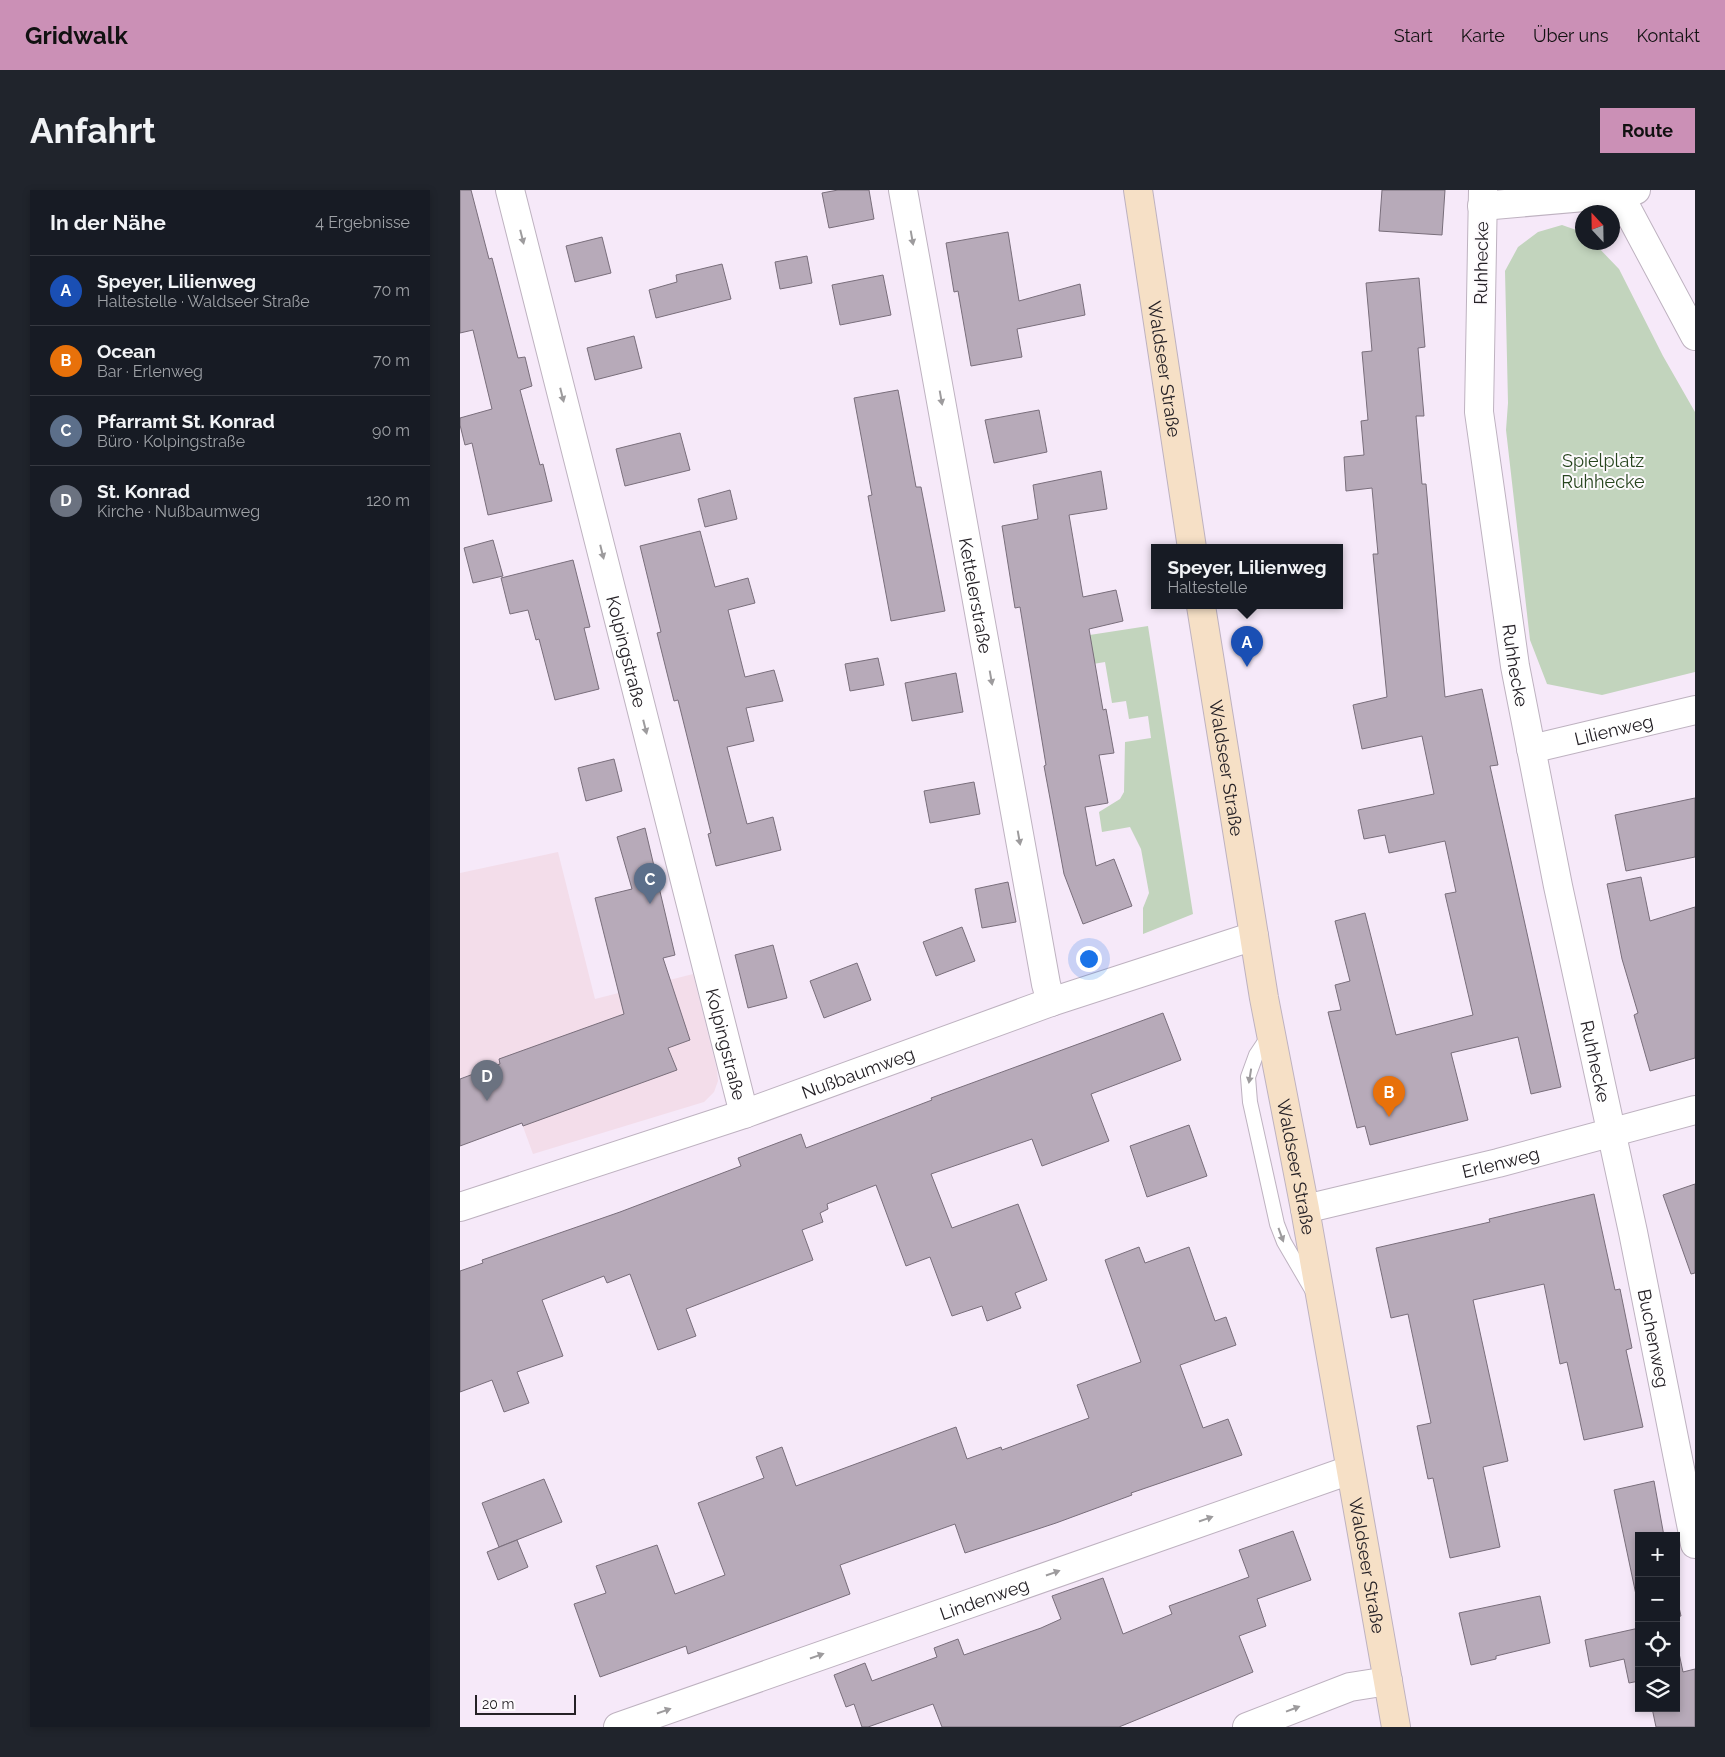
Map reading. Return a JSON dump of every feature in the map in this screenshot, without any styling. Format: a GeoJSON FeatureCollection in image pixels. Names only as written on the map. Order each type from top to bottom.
{"type":"FeatureCollection","features":[{"type":"Feature","properties":{"kind":"main road","name":"Waldseer Straße"},"geometry":{"type":"LineString","coordinates":[[1138,190],[1191,544]]}},
{"type":"Feature","properties":{"kind":"main road","name":"Waldseer Straße"},"geometry":{"type":"LineString","coordinates":[[1201,609],[1254,936],[1305,1209],[1396,1727]]}},
{"type":"Feature","properties":{"kind":"street","name":"Kolpingstraße"},"geometry":{"type":"LineString","coordinates":[[510,190],[744,1114]]}},
{"type":"Feature","properties":{"kind":"street","name":"Kettelerstraße"},"geometry":{"type":"LineString","coordinates":[[903,190],[1041,957],[1051,1002]]}},
{"type":"Feature","properties":{"kind":"street"},"geometry":{"type":"LineString","coordinates":[[1482,198],[1628,192],[1695,336]]}},
{"type":"Feature","properties":{"kind":"street","name":"Ruhhecke"},"geometry":{"type":"LineString","coordinates":[[1482,198],[1479,412],[1514,666],[1558,886],[1611,1134]]}},
{"type":"Feature","properties":{"kind":"street","name":"Lilienweg"},"geometry":{"type":"LineString","coordinates":[[1531,749],[1695,710]]}},
{"type":"Feature","properties":{"kind":"street","name":"Nußbaumweg"},"geometry":{"type":"LineString","coordinates":[[460,1207],[744,1114],[1051,1002],[1254,936]]}},
{"type":"Feature","properties":{"kind":"street","name":"Erlenweg"},"geometry":{"type":"LineString","coordinates":[[1305,1209],[1498,1163],[1695,1110]]}},
{"type":"Feature","properties":{"kind":"street","name":"Buchenweg"},"geometry":{"type":"LineString","coordinates":[[1611,1134],[1629,1213],[1695,1544]]}},
{"type":"Feature","properties":{"kind":"street","name":"Lindenweg"},"geometry":{"type":"LineString","coordinates":[[618,1727],[1350,1470]]}},
{"type":"Feature","properties":{"kind":"street"},"geometry":{"type":"LineString","coordinates":[[1248,1727],[1350,1687],[1388,1682]]}},
{"type":"Feature","properties":{"kind":"lane"},"geometry":{"type":"LineString","coordinates":[[1271,1033],[1256,1055],[1248,1077],[1250,1102],[1278,1224],[1291,1255],[1322,1307]]}},
{"type":"Feature","properties":{"kind":"shaded area"},"geometry":{"type":"Polygon","coordinates":[[[558,852],[595,999],[693,974],[717,1070],[718,1081],[714,1092],[704,1102],[533,1154],[500,1064],[461,1078],[460,1076],[460,873],[558,852]]]}},
{"type":"Feature","properties":{"kind":"green space","name":"Spielplatz Ruhhecke"},"geometry":{"type":"Polygon","coordinates":[[[1562,225],[1575,230],[1575,250],[1601,250],[1619,269],[1663,356],[1695,412],[1695,672],[1602,695],[1547,684],[1530,640],[1506,430],[1508,403],[1505,271],[1518,247],[1538,232],[1562,225]]]}},
{"type":"Feature","properties":{"kind":"green space"},"geometry":{"type":"Polygon","coordinates":[[[1148,626],[1193,914],[1143,934],[1143,908],[1149,893],[1141,849],[1130,827],[1102,832],[1099,812],[1120,799],[1124,792],[1125,742],[1151,738],[1148,716],[1129,719],[1126,701],[1112,703],[1105,662],[1087,665],[1083,636],[1148,626]]]}},
{"type":"Feature","properties":{"kind":"building"},"geometry":{"type":"Polygon","coordinates":[[[460,190],[471,190],[489,259],[492,258],[518,358],[525,357],[532,386],[520,390],[540,465],[543,464],[552,501],[488,515],[472,443],[465,445],[460,425],[460,418],[492,409],[473,330],[460,333],[460,190]]]}},
{"type":"Feature","properties":{"kind":"building"},"geometry":{"type":"Polygon","coordinates":[[[838,190],[869,190],[874,219],[829,228],[822,193],[838,190]]]}},
{"type":"Feature","properties":{"kind":"building"},"geometry":{"type":"Polygon","coordinates":[[[1382,190],[1445,190],[1442,235],[1379,231],[1382,190]]]}},
{"type":"Feature","properties":{"kind":"building"},"geometry":{"type":"Polygon","coordinates":[[[1008,232],[1019,301],[1080,284],[1085,315],[1017,329],[1022,357],[971,366],[958,291],[954,292],[946,243],[1008,232]]]}},
{"type":"Feature","properties":{"kind":"building"},"geometry":{"type":"Polygon","coordinates":[[[602,237],[611,273],[575,282],[566,246],[602,237]]]}},
{"type":"Feature","properties":{"kind":"building"},"geometry":{"type":"Polygon","coordinates":[[[807,256],[812,283],[780,289],[775,262],[807,256]]]}},
{"type":"Feature","properties":{"kind":"building"},"geometry":{"type":"Polygon","coordinates":[[[722,264],[731,299],[656,318],[649,290],[677,282],[676,275],[722,264]]]}},
{"type":"Feature","properties":{"kind":"building"},"geometry":{"type":"Polygon","coordinates":[[[883,275],[891,315],[840,325],[832,285],[883,275]]]}},
{"type":"Feature","properties":{"kind":"building"},"geometry":{"type":"Polygon","coordinates":[[[1419,278],[1425,347],[1418,348],[1424,416],[1416,416],[1422,484],[1426,484],[1445,697],[1482,689],[1498,765],[1490,766],[1561,1087],[1531,1094],[1518,1037],[1451,1053],[1468,1120],[1370,1145],[1365,1126],[1357,1128],[1328,1012],[1341,1010],[1335,985],[1350,981],[1335,921],[1365,913],[1396,1035],[1473,1015],[1445,894],[1456,892],[1445,841],[1389,853],[1385,835],[1364,839],[1358,810],[1434,794],[1422,736],[1362,749],[1353,705],[1387,697],[1373,554],[1378,554],[1372,488],[1346,491],[1344,457],[1364,455],[1361,421],[1368,420],[1362,352],[1372,351],[1366,283],[1419,278]]]}},
{"type":"Feature","properties":{"kind":"building"},"geometry":{"type":"Polygon","coordinates":[[[634,336],[642,368],[595,380],[587,348],[634,336]]]}},
{"type":"Feature","properties":{"kind":"building"},"geometry":{"type":"Polygon","coordinates":[[[898,390],[916,487],[921,487],[945,611],[891,621],[868,496],[872,495],[854,398],[898,390]]]}},
{"type":"Feature","properties":{"kind":"building"},"geometry":{"type":"Polygon","coordinates":[[[1039,410],[1047,452],[994,463],[985,420],[1039,410]]]}},
{"type":"Feature","properties":{"kind":"building"},"geometry":{"type":"Polygon","coordinates":[[[680,433],[690,470],[625,486],[616,449],[680,433]]]}},
{"type":"Feature","properties":{"kind":"building"},"geometry":{"type":"Polygon","coordinates":[[[1101,471],[1107,509],[1069,515],[1083,597],[1116,590],[1123,621],[1089,629],[1103,710],[1106,709],[1114,753],[1099,755],[1108,803],[1085,807],[1096,866],[1114,859],[1132,906],[1083,924],[1064,874],[1044,766],[1046,765],[1020,607],[1015,608],[1002,526],[1038,519],[1033,485],[1101,471]]]}},
{"type":"Feature","properties":{"kind":"building"},"geometry":{"type":"Polygon","coordinates":[[[730,490],[737,519],[705,527],[698,499],[730,490]]]}},
{"type":"Feature","properties":{"kind":"building"},"geometry":{"type":"Polygon","coordinates":[[[700,531],[715,587],[748,578],[755,603],[728,610],[745,677],[774,670],[783,701],[746,708],[754,741],[727,747],[747,824],[773,817],[781,850],[716,866],[708,834],[711,833],[678,700],[674,701],[657,633],[661,632],[640,546],[700,531]]]}},
{"type":"Feature","properties":{"kind":"building"},"geometry":{"type":"Polygon","coordinates":[[[493,540],[503,576],[473,583],[464,548],[493,540]]]}},
{"type":"Feature","properties":{"kind":"building"},"geometry":{"type":"Polygon","coordinates":[[[573,560],[590,627],[584,628],[599,689],[555,700],[539,639],[536,640],[528,610],[510,614],[501,578],[573,560]]]}},
{"type":"Feature","properties":{"kind":"building"},"geometry":{"type":"Polygon","coordinates":[[[878,658],[884,685],[850,691],[845,664],[878,658]]]}},
{"type":"Feature","properties":{"kind":"building"},"geometry":{"type":"Polygon","coordinates":[[[956,673],[963,712],[912,721],[905,683],[956,673]]]}},
{"type":"Feature","properties":{"kind":"building"},"geometry":{"type":"Polygon","coordinates":[[[614,759],[622,791],[586,801],[578,768],[614,759]]]}},
{"type":"Feature","properties":{"kind":"building"},"geometry":{"type":"Polygon","coordinates":[[[974,782],[980,814],[930,823],[924,791],[974,782]]]}},
{"type":"Feature","properties":{"kind":"building"},"geometry":{"type":"Polygon","coordinates":[[[1695,798],[1695,857],[1626,871],[1615,815],[1695,798]]]}},
{"type":"Feature","properties":{"kind":"building"},"geometry":{"type":"Polygon","coordinates":[[[645,828],[675,955],[663,958],[690,1040],[668,1048],[677,1070],[523,1126],[522,1123],[460,1146],[460,1079],[500,1064],[499,1059],[624,1014],[595,898],[632,889],[617,837],[645,828]]]}},
{"type":"Feature","properties":{"kind":"building"},"geometry":{"type":"Polygon","coordinates":[[[1641,877],[1650,921],[1695,907],[1695,1058],[1650,1071],[1634,1015],[1638,1013],[1622,959],[1607,884],[1641,877]]]}},
{"type":"Feature","properties":{"kind":"building"},"geometry":{"type":"Polygon","coordinates":[[[1008,882],[1016,922],[982,928],[975,889],[1008,882]]]}},
{"type":"Feature","properties":{"kind":"building"},"geometry":{"type":"Polygon","coordinates":[[[962,927],[975,961],[936,976],[923,942],[962,927]]]}},
{"type":"Feature","properties":{"kind":"building"},"geometry":{"type":"Polygon","coordinates":[[[773,945],[787,998],[748,1008],[735,955],[773,945]]]}},
{"type":"Feature","properties":{"kind":"building"},"geometry":{"type":"Polygon","coordinates":[[[857,963],[871,1000],[824,1018],[810,981],[857,963]]]}},
{"type":"Feature","properties":{"kind":"building"},"geometry":{"type":"Polygon","coordinates":[[[1163,1013],[1181,1060],[1091,1094],[1109,1141],[1042,1166],[1032,1139],[931,1174],[952,1228],[1018,1204],[1047,1280],[1015,1293],[1021,1308],[987,1321],[982,1306],[952,1316],[930,1257],[906,1266],[876,1185],[827,1204],[828,1209],[820,1213],[823,1222],[802,1230],[813,1260],[686,1309],[696,1336],[658,1350],[630,1274],[607,1283],[604,1276],[542,1300],[563,1356],[517,1372],[529,1403],[504,1412],[492,1380],[460,1392],[460,1271],[483,1263],[482,1260],[620,1212],[741,1166],[738,1158],[801,1134],[806,1148],[932,1100],[931,1098],[1163,1013]]]}},
{"type":"Feature","properties":{"kind":"building"},"geometry":{"type":"Polygon","coordinates":[[[1189,1125],[1207,1176],[1147,1197],[1130,1146],[1189,1125]]]}},
{"type":"Feature","properties":{"kind":"building"},"geometry":{"type":"Polygon","coordinates":[[[1695,1184],[1695,1273],[1691,1274],[1663,1195],[1695,1184]]]}},
{"type":"Feature","properties":{"kind":"building"},"geometry":{"type":"Polygon","coordinates":[[[1594,1194],[1615,1290],[1620,1289],[1632,1348],[1626,1350],[1643,1427],[1584,1440],[1567,1362],[1560,1364],[1544,1284],[1473,1300],[1508,1461],[1483,1467],[1500,1547],[1450,1558],[1433,1478],[1428,1479],[1417,1426],[1431,1423],[1408,1314],[1391,1318],[1376,1248],[1490,1222],[1489,1219],[1594,1194]]]}},
{"type":"Feature","properties":{"kind":"building"},"geometry":{"type":"Polygon","coordinates":[[[1139,1247],[1145,1263],[1189,1247],[1215,1321],[1226,1317],[1236,1345],[1180,1365],[1203,1428],[1228,1419],[1242,1455],[1131,1493],[1132,1495],[1056,1523],[965,1553],[955,1524],[840,1565],[850,1594],[688,1654],[686,1646],[600,1677],[574,1604],[606,1593],[596,1566],[657,1545],[675,1594],[725,1575],[698,1503],[764,1478],[756,1457],[782,1447],[796,1486],[956,1427],[967,1459],[1001,1447],[1002,1450],[1089,1418],[1077,1385],[1141,1362],[1105,1260],[1139,1247]]]}},
{"type":"Feature","properties":{"kind":"building"},"geometry":{"type":"Polygon","coordinates":[[[544,1479],[562,1522],[499,1547],[482,1503],[544,1479]]]}},
{"type":"Feature","properties":{"kind":"building"},"geometry":{"type":"Polygon","coordinates":[[[1654,1481],[1663,1532],[1635,1532],[1635,1590],[1614,1490],[1654,1481]]]}},
{"type":"Feature","properties":{"kind":"building"},"geometry":{"type":"Polygon","coordinates":[[[1293,1531],[1311,1580],[1257,1599],[1266,1626],[1239,1636],[1253,1672],[1119,1727],[942,1727],[933,1704],[868,1727],[862,1727],[854,1704],[846,1707],[834,1675],[865,1663],[872,1681],[937,1657],[934,1648],[958,1639],[964,1655],[1041,1628],[1061,1619],[1052,1596],[1103,1578],[1123,1634],[1172,1614],[1169,1606],[1249,1577],[1239,1550],[1293,1531]]]}},
{"type":"Feature","properties":{"kind":"building"},"geometry":{"type":"Polygon","coordinates":[[[517,1540],[528,1567],[498,1580],[487,1552],[517,1540]]]}},
{"type":"Feature","properties":{"kind":"building"},"geometry":{"type":"Polygon","coordinates":[[[1540,1596],[1550,1643],[1496,1656],[1496,1659],[1471,1665],[1459,1613],[1540,1596]]]}},
{"type":"Feature","properties":{"kind":"building"},"geometry":{"type":"Polygon","coordinates":[[[1635,1629],[1635,1682],[1629,1683],[1624,1659],[1590,1667],[1585,1640],[1635,1629]]]}},
{"type":"Feature","properties":{"kind":"building"},"geometry":{"type":"Polygon","coordinates":[[[1680,1658],[1683,1672],[1695,1669],[1695,1727],[1656,1727],[1653,1712],[1680,1712],[1680,1658]]]}},
{"type":"Feature","properties":{"kind":"place","name":"Speyer, Lilienweg"},"geometry":{"type":"Point","coordinates":[1247,667]}},
{"type":"Feature","properties":{"kind":"place","name":"Pfarramt St. Konrad"},"geometry":{"type":"Point","coordinates":[650,904]}},
{"type":"Feature","properties":{"kind":"place","name":"St. Konrad"},"geometry":{"type":"Point","coordinates":[487,1101]}},
{"type":"Feature","properties":{"kind":"place","name":"Ocean"},"geometry":{"type":"Point","coordinates":[1389,1117]}}]}
